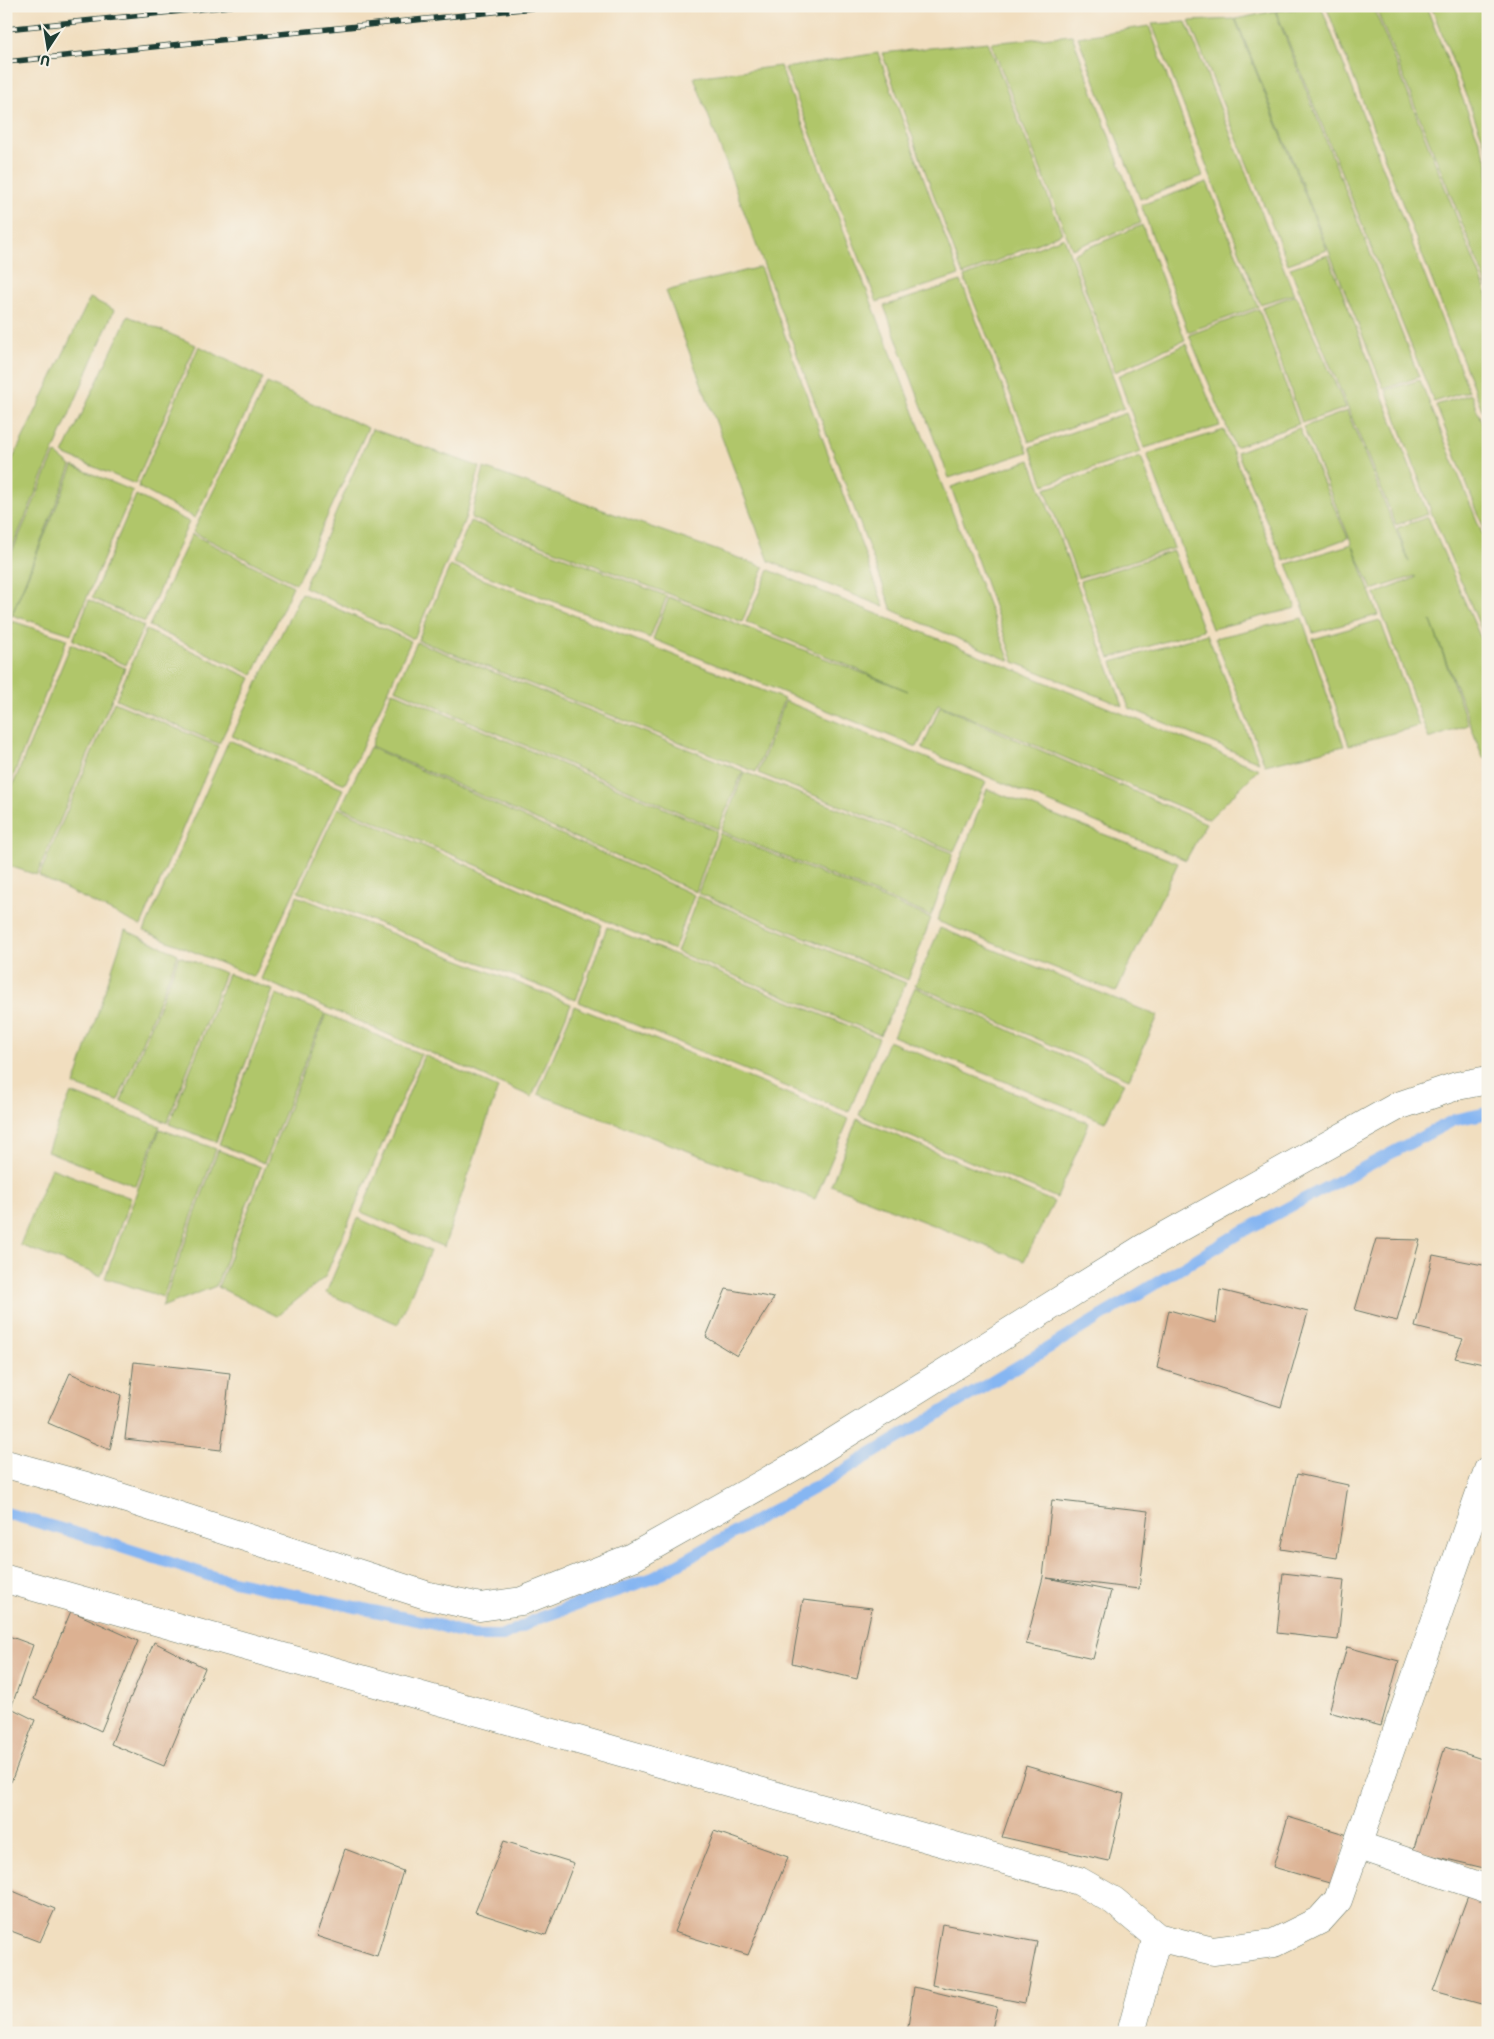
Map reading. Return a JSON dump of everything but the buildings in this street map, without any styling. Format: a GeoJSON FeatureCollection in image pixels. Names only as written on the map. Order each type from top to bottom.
{"type":"FeatureCollection","features":[{"type":"Feature","properties":{"kind":"street"},"geometry":{"type":"LineString","coordinates":[[6,1464],[86,1486],[429,1596],[480,1607],[522,1601],[632,1557],[798,1464],[1142,1249],[1398,1106],[1457,1086],[1488,1080]]}},
{"type":"Feature","properties":{"kind":"street"},"geometry":{"type":"LineString","coordinates":[[6,1579],[1079,1881],[1114,1901],[1157,1937],[1213,1951],[1274,1942],[1320,1920],[1338,1900],[1488,1470]]}},
{"type":"Feature","properties":{"kind":"street"},"geometry":{"type":"LineString","coordinates":[[1357,1845],[1488,1888]]}},
{"type":"Feature","properties":{"kind":"street"},"geometry":{"type":"LineString","coordinates":[[1131,2033],[1157,1937]]}},
{"type":"Feature","properties":{"kind":"green space"},"geometry":{"type":"Polygon","coordinates":[[[1321,6],[1469,391],[1434,402],[1276,11],[1321,6]]]}},
{"type":"Feature","properties":{"kind":"green space"},"geometry":{"type":"Polygon","coordinates":[[[1326,6],[1373,6],[1488,296],[1488,425],[1326,6]]]}},
{"type":"Feature","properties":{"kind":"green space"},"geometry":{"type":"Polygon","coordinates":[[[1375,6],[1426,6],[1488,163],[1488,288],[1375,6]]]}},
{"type":"Feature","properties":{"kind":"green space"},"geometry":{"type":"Polygon","coordinates":[[[1431,6],[1483,6],[1488,19],[1488,152],[1431,6]]]}},
{"type":"Feature","properties":{"kind":"green space"},"geometry":{"type":"Polygon","coordinates":[[[1275,11],[1419,377],[1384,389],[1236,19],[1275,11]]]}},
{"type":"Feature","properties":{"kind":"green space"},"geometry":{"type":"Polygon","coordinates":[[[1235,19],[1327,250],[1288,264],[1189,21],[1235,19]]]}},
{"type":"Feature","properties":{"kind":"green space"},"geometry":{"type":"Polygon","coordinates":[[[1186,22],[1294,294],[1260,304],[1152,24],[1186,22]]]}},
{"type":"Feature","properties":{"kind":"green space"},"geometry":{"type":"Polygon","coordinates":[[[1149,26],[1203,176],[1140,199],[1078,37],[1149,26]]]}},
{"type":"Feature","properties":{"kind":"green space"},"geometry":{"type":"Polygon","coordinates":[[[1072,35],[1141,223],[1072,249],[991,43],[1072,35]]]}},
{"type":"Feature","properties":{"kind":"green space"},"geometry":{"type":"Polygon","coordinates":[[[988,42],[1062,233],[963,275],[882,53],[988,42]]]}},
{"type":"Feature","properties":{"kind":"green space"},"geometry":{"type":"Polygon","coordinates":[[[878,53],[959,275],[877,302],[785,68],[878,53]]]}},
{"type":"Feature","properties":{"kind":"green space"},"geometry":{"type":"Polygon","coordinates":[[[780,66],[1010,661],[892,610],[694,77],[780,66]]]}},
{"type":"Feature","properties":{"kind":"green space"},"geometry":{"type":"Polygon","coordinates":[[[1207,182],[1258,307],[1188,332],[1141,205],[1207,182]]]}},
{"type":"Feature","properties":{"kind":"green space"},"geometry":{"type":"Polygon","coordinates":[[[1142,225],[1185,340],[1115,372],[1073,254],[1142,225]]]}},
{"type":"Feature","properties":{"kind":"green space"},"geometry":{"type":"Polygon","coordinates":[[[1064,237],[1124,408],[1029,442],[964,277],[1064,237]]]}},
{"type":"Feature","properties":{"kind":"green space"},"geometry":{"type":"Polygon","coordinates":[[[1328,255],[1428,514],[1396,525],[1290,268],[1328,255]]]}},
{"type":"Feature","properties":{"kind":"green space"},"geometry":{"type":"Polygon","coordinates":[[[760,267],[884,607],[769,561],[666,291],[760,267]]]}},
{"type":"Feature","properties":{"kind":"green space"},"geometry":{"type":"Polygon","coordinates":[[[961,281],[1028,452],[949,478],[884,306],[961,281]]]}},
{"type":"Feature","properties":{"kind":"green space"},"geometry":{"type":"Polygon","coordinates":[[[1296,295],[1346,408],[1302,423],[1262,307],[1296,295]]]}},
{"type":"Feature","properties":{"kind":"green space"},"geometry":{"type":"Polygon","coordinates":[[[90,298],[114,310],[6,562],[6,473],[90,298]]]}},
{"type":"Feature","properties":{"kind":"green space"},"geometry":{"type":"Polygon","coordinates":[[[1259,309],[1299,424],[1235,447],[1189,335],[1259,309]]]}},
{"type":"Feature","properties":{"kind":"green space"},"geometry":{"type":"Polygon","coordinates":[[[128,316],[196,345],[135,484],[63,454],[128,316]]]}},
{"type":"Feature","properties":{"kind":"green space"},"geometry":{"type":"Polygon","coordinates":[[[1186,344],[1220,426],[1144,448],[1118,376],[1186,344]]]}},
{"type":"Feature","properties":{"kind":"green space"},"geometry":{"type":"Polygon","coordinates":[[[199,346],[263,378],[195,518],[138,487],[199,346]]]}},
{"type":"Feature","properties":{"kind":"green space"},"geometry":{"type":"Polygon","coordinates":[[[1420,380],[1488,548],[1488,645],[1432,514],[1386,390],[1420,380]]]}},
{"type":"Feature","properties":{"kind":"green space"},"geometry":{"type":"Polygon","coordinates":[[[267,383],[368,428],[296,584],[193,532],[267,383]]]}},
{"type":"Feature","properties":{"kind":"green space"},"geometry":{"type":"Polygon","coordinates":[[[1471,394],[1488,439],[1488,539],[1436,405],[1471,394]]]}},
{"type":"Feature","properties":{"kind":"green space"},"geometry":{"type":"Polygon","coordinates":[[[1347,411],[1409,562],[1397,528],[1428,517],[1488,655],[1488,757],[1483,758],[1431,621],[1468,725],[1429,739],[1375,594],[1415,578],[1415,576],[1372,590],[1353,546],[1378,615],[1313,633],[1287,564],[1352,544],[1303,427],[1347,411]]]}},
{"type":"Feature","properties":{"kind":"green space"},"geometry":{"type":"Polygon","coordinates":[[[1126,413],[1141,452],[1044,485],[1030,447],[1126,413]]]}},
{"type":"Feature","properties":{"kind":"green space"},"geometry":{"type":"Polygon","coordinates":[[[1299,428],[1348,538],[1284,561],[1237,452],[1299,428]]]}},
{"type":"Feature","properties":{"kind":"green space"},"geometry":{"type":"Polygon","coordinates":[[[372,429],[480,467],[465,519],[414,639],[304,587],[372,429]]]}},
{"type":"Feature","properties":{"kind":"green space"},"geometry":{"type":"Polygon","coordinates":[[[1224,430],[1296,608],[1212,629],[1147,454],[1224,430]]]}},
{"type":"Feature","properties":{"kind":"green space"},"geometry":{"type":"Polygon","coordinates":[[[55,453],[71,466],[6,629],[6,566],[55,453]]]}},
{"type":"Feature","properties":{"kind":"green space"},"geometry":{"type":"Polygon","coordinates":[[[1141,457],[1174,548],[1078,578],[1045,489],[1141,457]]]}},
{"type":"Feature","properties":{"kind":"green space"},"geometry":{"type":"Polygon","coordinates":[[[1030,460],[1123,706],[1014,662],[951,487],[1030,460]]]}},
{"type":"Feature","properties":{"kind":"green space"},"geometry":{"type":"Polygon","coordinates":[[[73,466],[133,491],[71,634],[12,615],[73,466]]]}},
{"type":"Feature","properties":{"kind":"green space"},"geometry":{"type":"Polygon","coordinates":[[[484,468],[764,567],[742,622],[471,518],[484,468]]]}},
{"type":"Feature","properties":{"kind":"green space"},"geometry":{"type":"Polygon","coordinates":[[[136,495],[189,522],[145,622],[92,598],[136,495]]]}},
{"type":"Feature","properties":{"kind":"green space"},"geometry":{"type":"Polygon","coordinates":[[[470,521],[667,596],[650,638],[453,563],[470,521]]]}},
{"type":"Feature","properties":{"kind":"green space"},"geometry":{"type":"Polygon","coordinates":[[[192,534],[293,586],[253,675],[149,626],[192,534]]]}},
{"type":"Feature","properties":{"kind":"green space"},"geometry":{"type":"Polygon","coordinates":[[[1173,551],[1203,630],[1110,658],[1080,581],[1173,551]]]}},
{"type":"Feature","properties":{"kind":"green space"},"geometry":{"type":"Polygon","coordinates":[[[450,566],[784,699],[756,772],[418,640],[450,566]]]}},
{"type":"Feature","properties":{"kind":"green space"},"geometry":{"type":"Polygon","coordinates":[[[769,570],[1259,769],[1209,819],[938,704],[917,747],[653,639],[669,597],[908,691],[746,622],[769,570]]]}},
{"type":"Feature","properties":{"kind":"green space"},"geometry":{"type":"Polygon","coordinates":[[[301,593],[411,641],[345,784],[232,736],[301,593]]]}},
{"type":"Feature","properties":{"kind":"green space"},"geometry":{"type":"Polygon","coordinates":[[[89,600],[144,626],[126,665],[73,640],[89,600]]]}},
{"type":"Feature","properties":{"kind":"green space"},"geometry":{"type":"Polygon","coordinates":[[[1302,618],[1344,746],[1265,765],[1215,638],[1302,618]]]}},
{"type":"Feature","properties":{"kind":"green space"},"geometry":{"type":"Polygon","coordinates":[[[1380,620],[1419,726],[1349,745],[1313,639],[1380,620]]]}},
{"type":"Feature","properties":{"kind":"green space"},"geometry":{"type":"Polygon","coordinates":[[[12,621],[67,639],[6,795],[6,637],[12,621]]]}},
{"type":"Feature","properties":{"kind":"green space"},"geometry":{"type":"Polygon","coordinates":[[[146,630],[251,678],[219,744],[116,699],[146,630]]]}},
{"type":"Feature","properties":{"kind":"green space"},"geometry":{"type":"Polygon","coordinates":[[[1207,634],[1259,762],[1129,708],[1112,662],[1207,634]]]}},
{"type":"Feature","properties":{"kind":"green space"},"geometry":{"type":"Polygon","coordinates":[[[417,642],[743,771],[718,829],[395,689],[417,642]]]}},
{"type":"Feature","properties":{"kind":"green space"},"geometry":{"type":"Polygon","coordinates":[[[71,644],[125,668],[37,875],[6,865],[6,802],[71,644]]]}},
{"type":"Feature","properties":{"kind":"green space"},"geometry":{"type":"Polygon","coordinates":[[[392,691],[717,831],[696,892],[371,746],[392,691]]]}},
{"type":"Feature","properties":{"kind":"green space"},"geometry":{"type":"Polygon","coordinates":[[[785,701],[986,782],[954,851],[758,773],[785,701]]]}},
{"type":"Feature","properties":{"kind":"green space"},"geometry":{"type":"Polygon","coordinates":[[[114,702],[218,746],[141,926],[39,876],[114,702]]]}},
{"type":"Feature","properties":{"kind":"green space"},"geometry":{"type":"Polygon","coordinates":[[[940,706],[1206,823],[1186,860],[922,749],[940,706]]]}},
{"type":"Feature","properties":{"kind":"green space"},"geometry":{"type":"Polygon","coordinates":[[[229,740],[343,789],[254,977],[144,931],[229,740]]]}},
{"type":"Feature","properties":{"kind":"green space"},"geometry":{"type":"Polygon","coordinates":[[[370,747],[694,895],[674,950],[341,807],[370,747]]]}},
{"type":"Feature","properties":{"kind":"green space"},"geometry":{"type":"Polygon","coordinates":[[[744,772],[953,853],[931,916],[721,831],[744,772]]]}},
{"type":"Feature","properties":{"kind":"green space"},"geometry":{"type":"Polygon","coordinates":[[[987,789],[1178,863],[1116,992],[937,921],[987,789]]]}},
{"type":"Feature","properties":{"kind":"green space"},"geometry":{"type":"Polygon","coordinates":[[[338,808],[602,925],[576,1000],[298,892],[338,808]]]}},
{"type":"Feature","properties":{"kind":"green space"},"geometry":{"type":"Polygon","coordinates":[[[720,833],[931,918],[908,980],[698,893],[720,833]]]}},
{"type":"Feature","properties":{"kind":"green space"},"geometry":{"type":"Polygon","coordinates":[[[297,896],[571,1004],[532,1097],[261,979],[297,896]]]}},
{"type":"Feature","properties":{"kind":"green space"},"geometry":{"type":"Polygon","coordinates":[[[698,896],[906,983],[880,1035],[677,952],[698,896]]]}},
{"type":"Feature","properties":{"kind":"green space"},"geometry":{"type":"Polygon","coordinates":[[[607,927],[879,1038],[849,1112],[579,1002],[607,927]]]}},
{"type":"Feature","properties":{"kind":"green space"},"geometry":{"type":"Polygon","coordinates":[[[940,928],[1158,1016],[1129,1079],[915,985],[940,928]]]}},
{"type":"Feature","properties":{"kind":"green space"},"geometry":{"type":"Polygon","coordinates":[[[125,930],[178,954],[118,1101],[74,1085],[125,930]]]}},
{"type":"Feature","properties":{"kind":"green space"},"geometry":{"type":"Polygon","coordinates":[[[179,956],[225,973],[167,1123],[121,1101],[179,956]]]}},
{"type":"Feature","properties":{"kind":"green space"},"geometry":{"type":"Polygon","coordinates":[[[228,974],[273,990],[216,1142],[169,1124],[228,974]]]}},
{"type":"Feature","properties":{"kind":"green space"},"geometry":{"type":"Polygon","coordinates":[[[915,987],[1124,1083],[1105,1122],[893,1036],[915,987]]]}},
{"type":"Feature","properties":{"kind":"green space"},"geometry":{"type":"Polygon","coordinates":[[[276,994],[325,1013],[264,1163],[219,1144],[276,994]]]}},
{"type":"Feature","properties":{"kind":"green space"},"geometry":{"type":"Polygon","coordinates":[[[574,1006],[849,1119],[815,1199],[538,1094],[574,1006]]]}},
{"type":"Feature","properties":{"kind":"green space"},"geometry":{"type":"Polygon","coordinates":[[[326,1014],[421,1054],[325,1277],[277,1316],[218,1287],[326,1014]]]}},
{"type":"Feature","properties":{"kind":"green space"},"geometry":{"type":"Polygon","coordinates":[[[888,1041],[1089,1123],[1057,1198],[859,1115],[888,1041]]]}},
{"type":"Feature","properties":{"kind":"green space"},"geometry":{"type":"Polygon","coordinates":[[[424,1055],[498,1088],[444,1247],[361,1212],[424,1055]]]}},
{"type":"Feature","properties":{"kind":"green space"},"geometry":{"type":"Polygon","coordinates":[[[71,1093],[160,1126],[136,1186],[47,1151],[71,1093]]]}},
{"type":"Feature","properties":{"kind":"green space"},"geometry":{"type":"Polygon","coordinates":[[[857,1119],[1054,1202],[1024,1261],[831,1185],[857,1119]]]}},
{"type":"Feature","properties":{"kind":"green space"},"geometry":{"type":"Polygon","coordinates":[[[160,1129],[216,1149],[163,1297],[105,1278],[160,1129]]]}},
{"type":"Feature","properties":{"kind":"green space"},"geometry":{"type":"Polygon","coordinates":[[[218,1150],[261,1167],[216,1286],[162,1307],[218,1150]]]}},
{"type":"Feature","properties":{"kind":"green space"},"geometry":{"type":"Polygon","coordinates":[[[51,1168],[131,1198],[101,1276],[20,1245],[51,1168]]]}},
{"type":"Feature","properties":{"kind":"green space"},"geometry":{"type":"Polygon","coordinates":[[[358,1218],[430,1251],[398,1324],[326,1293],[358,1218]]]}},
{"type":"Feature","properties":{"kind":"waterway"},"geometry":{"type":"LineString","coordinates":[[6,1513],[99,1540],[214,1577],[435,1624],[473,1636],[503,1636],[539,1618],[653,1578],[830,1479],[1238,1234],[1454,1120],[1488,1113]]}},
{"type":"Feature","properties":{"kind":"railway"},"geometry":{"type":"LineString","coordinates":[[6,29],[231,6]]}},
{"type":"Feature","properties":{"kind":"railway"},"geometry":{"type":"LineString","coordinates":[[6,62],[552,6]]}}]}
